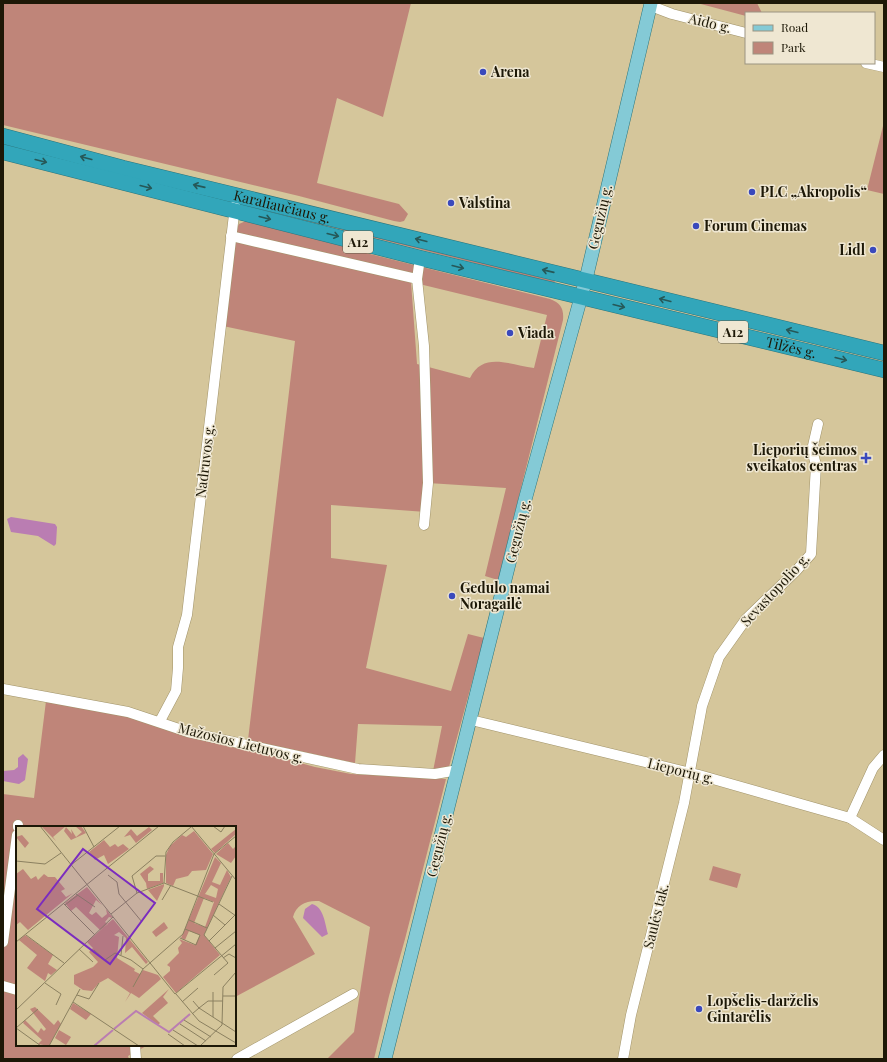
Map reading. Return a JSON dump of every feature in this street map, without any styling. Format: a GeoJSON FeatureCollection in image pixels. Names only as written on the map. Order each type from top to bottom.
{"type":"FeatureCollection","features":[{"type":"Feature","properties":{"kind":"highway","name":"Karaliaučiaus g."},"geometry":{"type":"LineString","coordinates":[[3,136],[236,202],[420,258],[581,297]]}},
{"type":"Feature","properties":{"kind":"highway","name":"Karaliaučiaus g."},"geometry":{"type":"LineString","coordinates":[[3,152],[586,279]]}},
{"type":"Feature","properties":{"kind":"highway","name":"Tilžės g."},"geometry":{"type":"LineString","coordinates":[[586,279],[884,353]]}},
{"type":"Feature","properties":{"kind":"highway","name":"Tilžės g."},"geometry":{"type":"LineString","coordinates":[[581,297],[884,370]]}},
{"type":"Feature","properties":{"kind":"main road","name":"Gegužių g."},"geometry":{"type":"LineString","coordinates":[[386,1059],[525,500],[586,279],[651,4]]}},
{"type":"Feature","properties":{"kind":"street","name":"Aido g."},"geometry":{"type":"LineString","coordinates":[[651,4],[672,14],[745,33]]}},
{"type":"Feature","properties":{"kind":"street"},"geometry":{"type":"LineString","coordinates":[[870,64],[884,67]]}},
{"type":"Feature","properties":{"kind":"street","name":"Nadruvos g."},"geometry":{"type":"LineString","coordinates":[[160,721],[176,691],[178,647],[187,615],[236,202]]}},
{"type":"Feature","properties":{"kind":"street"},"geometry":{"type":"LineString","coordinates":[[231,236],[418,279]]}},
{"type":"Feature","properties":{"kind":"street"},"geometry":{"type":"LineString","coordinates":[[420,258],[418,279],[424,346],[428,475],[424,525]]}},
{"type":"Feature","properties":{"kind":"street","name":"Sevastopolio g."},"geometry":{"type":"LineString","coordinates":[[689,772],[702,706],[719,657],[746,619],[795,572],[811,554],[816,465],[812,450],[818,424]]}},
{"type":"Feature","properties":{"kind":"street","name":"Mažosios Lietuvos g."},"geometry":{"type":"LineString","coordinates":[[3,689],[128,712],[160,721],[188,732],[306,759],[358,769],[435,774],[458,770]]}},
{"type":"Feature","properties":{"kind":"street","name":"Lieporių g."},"geometry":{"type":"LineString","coordinates":[[471,720],[689,772],[850,818],[884,840]]}},
{"type":"Feature","properties":{"kind":"street"},"geometry":{"type":"LineString","coordinates":[[850,818],[873,768],[884,755]]}},
{"type":"Feature","properties":{"kind":"street","name":"Saulės tak."},"geometry":{"type":"LineString","coordinates":[[623,1059],[633,1008],[684,803],[689,772]]}},
{"type":"Feature","properties":{"kind":"street"},"geometry":{"type":"LineString","coordinates":[[3,942],[16,844]]}},
{"type":"Feature","properties":{"kind":"street"},"geometry":{"type":"LineString","coordinates":[[3,986],[16,990]]}},
{"type":"Feature","properties":{"kind":"street"},"geometry":{"type":"LineString","coordinates":[[236,1059],[353,994]]}},
{"type":"Feature","properties":{"kind":"street"},"geometry":{"type":"LineString","coordinates":[[135,1046],[136,1059]]}},
{"type":"Feature","properties":{"kind":"green space"},"geometry":{"type":"Polygon","coordinates":[[[3,3],[411,3],[383,117],[337,98],[317,183],[399,204],[408,214],[404,221],[394,221],[299,196],[3,125],[3,3]]]}},
{"type":"Feature","properties":{"kind":"green space"},"geometry":{"type":"Polygon","coordinates":[[[697,3],[757,3],[762,12],[745,12],[745,16],[697,3]]]}},
{"type":"Feature","properties":{"kind":"green space"},"geometry":{"type":"Polygon","coordinates":[[[884,122],[884,194],[867,190],[884,122]]]}},
{"type":"Feature","properties":{"kind":"green space"},"geometry":{"type":"Polygon","coordinates":[[[139,177],[555,281],[554,283],[139,179],[139,177]]]}},
{"type":"Feature","properties":{"kind":"green space"},"geometry":{"type":"Polygon","coordinates":[[[248,220],[292,230],[362,252],[550,299],[557,302],[561,307],[563,320],[498,580],[485,576],[506,488],[428,483],[426,512],[331,505],[331,558],[387,565],[366,668],[451,691],[468,634],[484,638],[449,767],[433,771],[442,726],[358,724],[355,763],[248,740],[295,341],[223,326],[236,230],[239,224],[248,220]],[[411,282],[417,364],[470,378],[475,370],[490,362],[507,363],[534,368],[547,315],[411,282]]]}},
{"type":"Feature","properties":{"kind":"green space"},"geometry":{"type":"Polygon","coordinates":[[[46,701],[117,713],[315,767],[351,774],[446,779],[374,1059],[327,1059],[354,1032],[370,927],[319,901],[310,901],[302,904],[296,909],[293,917],[315,954],[236,996],[236,826],[16,826],[16,1046],[146,1046],[128,1056],[129,1059],[3,1059],[3,794],[34,798],[46,701]]]}},
{"type":"Feature","properties":{"kind":"green space"},"geometry":{"type":"Polygon","coordinates":[[[713,866],[741,874],[737,888],[709,880],[713,866]]]}},
{"type":"Feature","properties":{"kind":"shaded area"},"geometry":{"type":"Polygon","coordinates":[[[11,517],[55,524],[57,527],[56,544],[54,546],[38,536],[11,532],[7,519],[11,517]]]}},
{"type":"Feature","properties":{"kind":"shaded area"},"geometry":{"type":"Polygon","coordinates":[[[23,754],[28,759],[25,780],[19,784],[3,781],[3,771],[14,770],[18,767],[18,758],[23,754]]]}},
{"type":"Feature","properties":{"kind":"shaded area"},"geometry":{"type":"Polygon","coordinates":[[[312,904],[322,912],[325,921],[328,934],[322,937],[303,918],[305,909],[312,904]]]}},
{"type":"Feature","properties":{"kind":"place","name":"Arena"},"geometry":{"type":"Point","coordinates":[483,72]}},
{"type":"Feature","properties":{"kind":"place","name":"PLC „Akropolis“"},"geometry":{"type":"Point","coordinates":[752,192]}},
{"type":"Feature","properties":{"kind":"place","name":"Valstina"},"geometry":{"type":"Point","coordinates":[451,203]}},
{"type":"Feature","properties":{"kind":"place","name":"Forum Cinemas"},"geometry":{"type":"Point","coordinates":[696,226]}},
{"type":"Feature","properties":{"kind":"place","name":"Lidl"},"geometry":{"type":"Point","coordinates":[873,250]}},
{"type":"Feature","properties":{"kind":"place","name":"Viada"},"geometry":{"type":"Point","coordinates":[510,333]}},
{"type":"Feature","properties":{"kind":"place","name":"Lieporių šeimos sveikatos centras"},"geometry":{"type":"Point","coordinates":[866,458]}},
{"type":"Feature","properties":{"kind":"place","name":"Gedulo namai Noragailė"},"geometry":{"type":"Point","coordinates":[452,596]}},
{"type":"Feature","properties":{"kind":"place","name":"Lopšelis-darželis Gintarėlis"},"geometry":{"type":"Point","coordinates":[699,1009]}}]}
